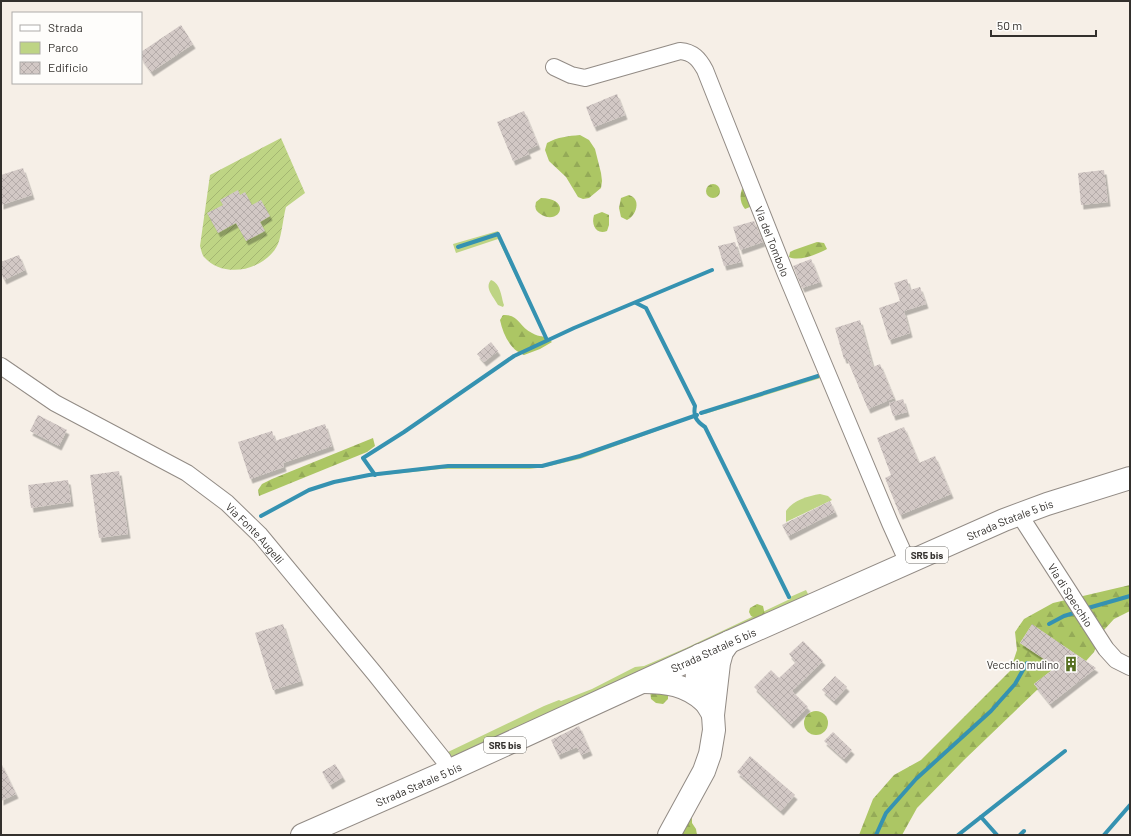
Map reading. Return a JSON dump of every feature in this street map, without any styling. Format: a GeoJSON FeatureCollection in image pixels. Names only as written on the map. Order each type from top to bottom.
{"type":"FeatureCollection","features":[{"type":"Feature","properties":{"kind":"main road","name":"Strada Statale 5 bis"},"geometry":{"type":"LineString","coordinates":[[302,835],[448,771],[729,642],[1019,514],[1130,478]]}},
{"type":"Feature","properties":{"kind":"main road"},"geometry":{"type":"LineString","coordinates":[[711,701],[721,656],[729,642]]}},
{"type":"Feature","properties":{"kind":"main road"},"geometry":{"type":"LineString","coordinates":[[669,835],[704,771],[710,754],[714,730],[711,701],[715,675],[712,665],[700,655]]}},
{"type":"Feature","properties":{"kind":"main road"},"geometry":{"type":"LineString","coordinates":[[643,682],[666,683],[681,686],[711,701]]}},
{"type":"Feature","properties":{"kind":"street","name":"Via del Tombolo"},"geometry":{"type":"LineString","coordinates":[[554,67],[571,75],[585,78],[680,51],[687,51],[701,62],[740,156],[785,272],[908,563]]}},
{"type":"Feature","properties":{"kind":"street","name":"Via Fonte Augelli"},"geometry":{"type":"LineString","coordinates":[[1,366],[55,402],[182,470],[227,503],[260,535],[375,674],[439,754],[448,771]]}},
{"type":"Feature","properties":{"kind":"street","name":"Via di Specchio"},"geometry":{"type":"LineString","coordinates":[[1019,514],[1106,649],[1116,660],[1130,667]]}},
{"type":"Feature","properties":{"kind":"green space"},"geometry":{"type":"Polygon","coordinates":[[[580,135],[589,140],[595,149],[602,181],[601,188],[589,198],[583,199],[578,197],[566,177],[549,161],[545,150],[547,143],[555,139],[580,135]]]}},
{"type":"Feature","properties":{"kind":"green space"},"geometry":{"type":"Polygon","coordinates":[[[281,138],[305,193],[286,207],[281,236],[278,244],[272,253],[255,266],[233,270],[212,264],[203,256],[200,246],[210,175],[281,138]]]}},
{"type":"Feature","properties":{"kind":"green space"},"geometry":{"type":"Polygon","coordinates":[[[710,184],[716,184],[720,188],[720,194],[716,198],[710,198],[706,194],[706,188],[710,184]]]}},
{"type":"Feature","properties":{"kind":"green space"},"geometry":{"type":"Polygon","coordinates":[[[745,184],[762,202],[745,209],[740,197],[745,184]]]}},
{"type":"Feature","properties":{"kind":"green space"},"geometry":{"type":"Polygon","coordinates":[[[629,195],[635,200],[636,208],[633,215],[627,220],[621,217],[619,208],[621,198],[629,195]]]}},
{"type":"Feature","properties":{"kind":"green space"},"geometry":{"type":"Polygon","coordinates":[[[541,198],[557,203],[560,207],[560,212],[552,217],[546,217],[539,213],[535,205],[541,198]]]}},
{"type":"Feature","properties":{"kind":"green space"},"geometry":{"type":"Polygon","coordinates":[[[602,212],[609,215],[609,225],[607,231],[600,232],[595,228],[593,219],[594,215],[602,212]]]}},
{"type":"Feature","properties":{"kind":"green space"},"geometry":{"type":"Polygon","coordinates":[[[498,231],[546,336],[544,336],[498,239],[456,253],[453,244],[498,231]]]}},
{"type":"Feature","properties":{"kind":"green space"},"geometry":{"type":"Polygon","coordinates":[[[817,242],[824,243],[827,249],[803,258],[798,259],[789,257],[790,252],[817,242]]]}},
{"type":"Feature","properties":{"kind":"green space"},"geometry":{"type":"Polygon","coordinates":[[[491,280],[499,287],[504,305],[503,307],[498,305],[490,292],[489,283],[491,280]]]}},
{"type":"Feature","properties":{"kind":"green space"},"geometry":{"type":"Polygon","coordinates":[[[645,306],[696,405],[697,417],[705,426],[790,597],[806,590],[810,598],[454,759],[448,752],[544,706],[592,689],[635,667],[644,666],[686,648],[790,599],[704,427],[700,425],[695,417],[580,459],[545,467],[530,469],[441,469],[374,476],[372,474],[441,465],[544,465],[572,457],[694,415],[694,406],[645,309],[641,307],[645,306]]]}},
{"type":"Feature","properties":{"kind":"green space"},"geometry":{"type":"Polygon","coordinates":[[[503,315],[508,315],[516,319],[524,328],[547,338],[552,342],[540,349],[524,355],[519,353],[505,336],[500,320],[503,315]]]}},
{"type":"Feature","properties":{"kind":"green space"},"geometry":{"type":"Polygon","coordinates":[[[823,373],[824,377],[705,414],[701,413],[787,384],[823,373]]]}},
{"type":"Feature","properties":{"kind":"green space"},"geometry":{"type":"Polygon","coordinates":[[[373,438],[375,446],[367,452],[259,496],[258,490],[262,484],[373,438]]]}},
{"type":"Feature","properties":{"kind":"green space"},"geometry":{"type":"Polygon","coordinates":[[[820,494],[828,496],[832,500],[786,522],[786,511],[789,507],[806,497],[820,494]]]}},
{"type":"Feature","properties":{"kind":"green space"},"geometry":{"type":"Polygon","coordinates":[[[1130,585],[1130,611],[1114,619],[1104,630],[1094,652],[1086,661],[1032,625],[1020,643],[1056,667],[1034,684],[1038,689],[964,760],[917,808],[902,835],[859,835],[873,799],[894,775],[921,760],[1010,671],[1017,650],[1015,632],[1024,619],[1053,603],[1130,585]]]}},
{"type":"Feature","properties":{"kind":"green space"},"geometry":{"type":"Polygon","coordinates":[[[757,604],[763,606],[765,615],[757,619],[751,616],[749,612],[750,608],[757,604]]]}},
{"type":"Feature","properties":{"kind":"green space"},"geometry":{"type":"Polygon","coordinates":[[[650,690],[668,694],[668,699],[663,704],[656,703],[651,699],[650,690]]]}},
{"type":"Feature","properties":{"kind":"green space"},"geometry":{"type":"Polygon","coordinates":[[[816,711],[825,714],[828,723],[825,732],[816,735],[807,732],[804,723],[807,714],[816,711]]]}},
{"type":"Feature","properties":{"kind":"green space"},"geometry":{"type":"Polygon","coordinates":[[[692,814],[692,823],[696,829],[697,835],[681,835],[692,814]]]}},
{"type":"Feature","properties":{"kind":"building"},"geometry":{"type":"Polygon","coordinates":[[[181,25],[193,44],[151,72],[142,59],[142,51],[181,25]]]}},
{"type":"Feature","properties":{"kind":"building"},"geometry":{"type":"Polygon","coordinates":[[[617,94],[625,115],[594,127],[586,107],[617,94]]]}},
{"type":"Feature","properties":{"kind":"building"},"geometry":{"type":"Polygon","coordinates":[[[524,111],[538,145],[527,150],[529,154],[513,161],[497,122],[524,111]]]}},
{"type":"Feature","properties":{"kind":"building"},"geometry":{"type":"Polygon","coordinates":[[[23,168],[32,195],[1,205],[1,175],[23,168]]]}},
{"type":"Feature","properties":{"kind":"building"},"geometry":{"type":"Polygon","coordinates":[[[1104,170],[1108,202],[1081,205],[1078,173],[1104,170]]]}},
{"type":"Feature","properties":{"kind":"building"},"geometry":{"type":"Polygon","coordinates":[[[238,190],[240,195],[245,192],[252,205],[261,200],[270,216],[260,222],[265,231],[246,241],[236,223],[218,233],[207,213],[223,205],[220,200],[238,190]]]}},
{"type":"Feature","properties":{"kind":"building"},"geometry":{"type":"Polygon","coordinates":[[[754,221],[763,242],[740,250],[733,227],[754,221]]]}},
{"type":"Feature","properties":{"kind":"building"},"geometry":{"type":"Polygon","coordinates":[[[735,242],[741,262],[724,266],[718,246],[735,242]]]}},
{"type":"Feature","properties":{"kind":"building"},"geometry":{"type":"Polygon","coordinates":[[[19,255],[25,270],[4,280],[1,273],[1,262],[19,255]]]}},
{"type":"Feature","properties":{"kind":"building"},"geometry":{"type":"Polygon","coordinates":[[[811,259],[820,282],[802,288],[793,266],[811,259]]]}},
{"type":"Feature","properties":{"kind":"building"},"geometry":{"type":"Polygon","coordinates":[[[907,279],[910,290],[920,287],[926,304],[904,311],[910,333],[889,340],[879,308],[900,301],[894,283],[907,279]]]}},
{"type":"Feature","properties":{"kind":"building"},"geometry":{"type":"Polygon","coordinates":[[[860,320],[873,367],[880,364],[894,398],[868,409],[847,359],[844,359],[835,328],[860,320]]]}},
{"type":"Feature","properties":{"kind":"building"},"geometry":{"type":"Polygon","coordinates":[[[491,342],[498,351],[484,362],[477,354],[491,342]]]}},
{"type":"Feature","properties":{"kind":"building"},"geometry":{"type":"Polygon","coordinates":[[[903,399],[907,412],[893,416],[889,403],[903,399]]]}},
{"type":"Feature","properties":{"kind":"building"},"geometry":{"type":"Polygon","coordinates":[[[38,415],[67,430],[59,446],[30,431],[38,415]]]}},
{"type":"Feature","properties":{"kind":"building"},"geometry":{"type":"Polygon","coordinates":[[[325,424],[332,446],[283,463],[284,467],[250,479],[238,442],[272,431],[275,441],[325,424]]]}},
{"type":"Feature","properties":{"kind":"building"},"geometry":{"type":"Polygon","coordinates":[[[904,427],[919,463],[935,456],[951,494],[900,515],[885,478],[891,475],[877,438],[904,427]]]}},
{"type":"Feature","properties":{"kind":"building"},"geometry":{"type":"Polygon","coordinates":[[[119,471],[128,534],[99,538],[90,475],[119,471]]]}},
{"type":"Feature","properties":{"kind":"building"},"geometry":{"type":"Polygon","coordinates":[[[68,480],[71,502],[31,508],[28,485],[68,480]]]}},
{"type":"Feature","properties":{"kind":"building"},"geometry":{"type":"Polygon","coordinates":[[[830,501],[835,512],[788,536],[782,525],[830,501]]]}},
{"type":"Feature","properties":{"kind":"building"},"geometry":{"type":"Polygon","coordinates":[[[283,624],[301,681],[273,690],[255,633],[283,624]]]}},
{"type":"Feature","properties":{"kind":"building","name":"Vecchio mulino"},"geometry":{"type":"Polygon","coordinates":[[[1032,624],[1096,668],[1050,704],[1034,684],[1056,667],[1020,643],[1032,624]]]}},
{"type":"Feature","properties":{"kind":"building"},"geometry":{"type":"Polygon","coordinates":[[[803,641],[823,661],[792,691],[808,707],[791,724],[754,687],[771,670],[779,678],[796,662],[789,654],[803,641]]]}},
{"type":"Feature","properties":{"kind":"building"},"geometry":{"type":"Polygon","coordinates":[[[835,676],[847,687],[834,701],[822,690],[835,676]]]}},
{"type":"Feature","properties":{"kind":"building"},"geometry":{"type":"Polygon","coordinates":[[[579,726],[590,751],[581,755],[577,747],[558,755],[551,740],[579,726]]]}},
{"type":"Feature","properties":{"kind":"building"},"geometry":{"type":"Polygon","coordinates":[[[833,732],[852,750],[844,759],[824,741],[833,732]]]}},
{"type":"Feature","properties":{"kind":"building"},"geometry":{"type":"Polygon","coordinates":[[[750,756],[795,795],[781,811],[737,772],[750,756]]]}},
{"type":"Feature","properties":{"kind":"building"},"geometry":{"type":"Polygon","coordinates":[[[1,763],[16,794],[1,801],[1,763]]]}},
{"type":"Feature","properties":{"kind":"building"},"geometry":{"type":"Polygon","coordinates":[[[335,764],[343,777],[330,785],[322,772],[335,764]]]}},
{"type":"Feature","properties":{"kind":"waterway"},"geometry":{"type":"LineString","coordinates":[[458,247],[498,234],[547,340]]}},
{"type":"Feature","properties":{"kind":"waterway"},"geometry":{"type":"LineString","coordinates":[[375,475],[363,458],[404,432],[514,356],[574,328],[712,270]]}},
{"type":"Feature","properties":{"kind":"waterway"},"geometry":{"type":"LineString","coordinates":[[636,303],[646,308],[695,406],[694,413],[696,418],[699,423],[705,427],[789,597]]}},
{"type":"Feature","properties":{"kind":"waterway"},"geometry":{"type":"LineString","coordinates":[[701,413],[818,376]]}},
{"type":"Feature","properties":{"kind":"waterway"},"geometry":{"type":"LineString","coordinates":[[261,516],[309,490],[334,482],[369,475],[448,466],[542,466],[580,456],[697,415]]}},
{"type":"Feature","properties":{"kind":"waterway"},"geometry":{"type":"LineString","coordinates":[[1088,608],[1130,596]]}},
{"type":"Feature","properties":{"kind":"waterway"},"geometry":{"type":"LineString","coordinates":[[1049,624],[1064,616],[1074,613]]}},
{"type":"Feature","properties":{"kind":"waterway"},"geometry":{"type":"LineString","coordinates":[[876,835],[886,813],[916,779],[991,711],[1015,684],[1027,663]]}},
{"type":"Feature","properties":{"kind":"waterway"},"geometry":{"type":"LineString","coordinates":[[958,835],[1065,751]]}},
{"type":"Feature","properties":{"kind":"waterway"},"geometry":{"type":"LineString","coordinates":[[1104,835],[1130,805]]}},
{"type":"Feature","properties":{"kind":"waterway"},"geometry":{"type":"LineString","coordinates":[[981,817],[997,835]]}},
{"type":"Feature","properties":{"kind":"waterway"},"geometry":{"type":"LineString","coordinates":[[1020,835],[1024,831]]}},
{"type":"Feature","properties":{"kind":"place","name":"Vecchio mulino"},"geometry":{"type":"Point","coordinates":[1071,664]}}]}
